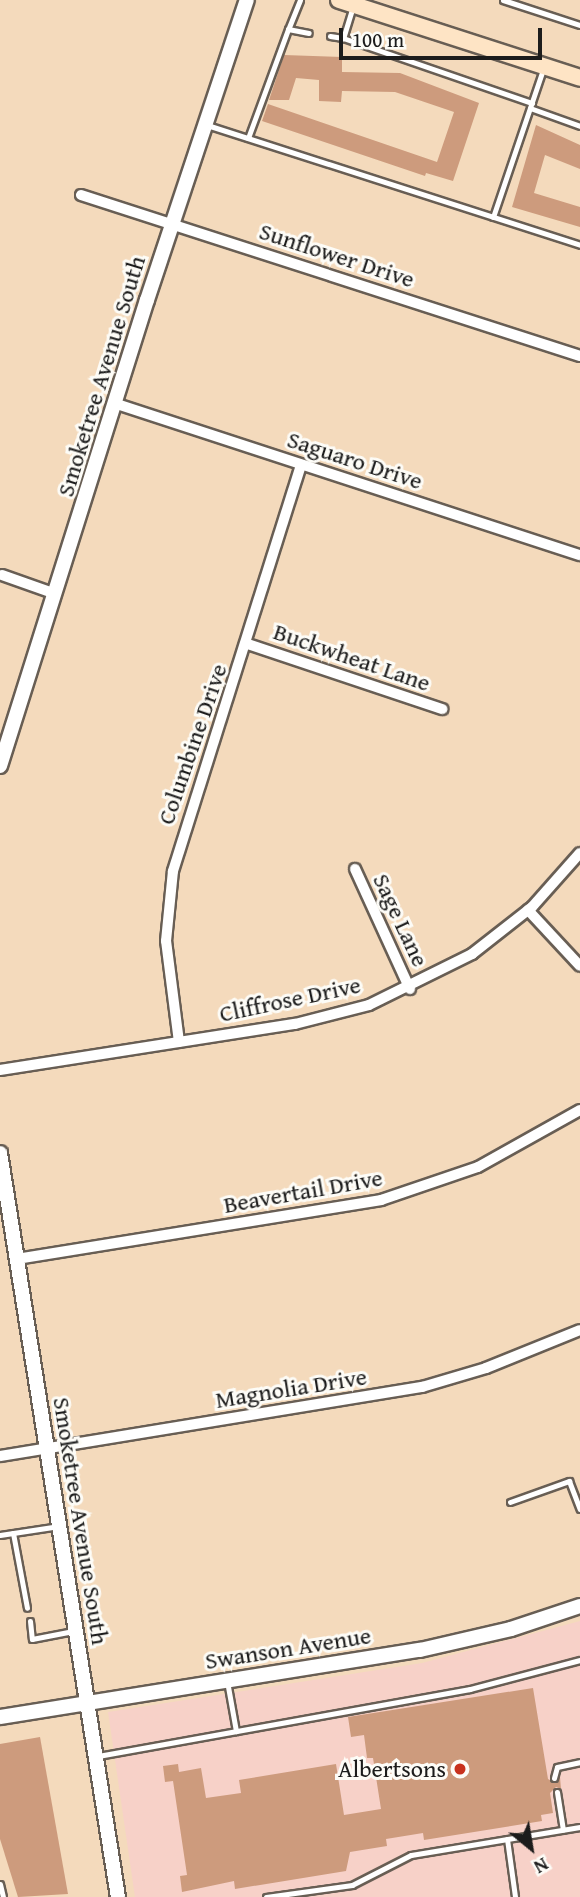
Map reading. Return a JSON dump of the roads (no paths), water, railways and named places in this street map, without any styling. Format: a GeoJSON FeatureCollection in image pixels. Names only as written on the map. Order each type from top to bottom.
{"type":"FeatureCollection","features":[{"type":"Feature","properties":{"kind":"main road"},"geometry":{"type":"LineString","coordinates":[[349,2],[580,78]]}},
{"type":"Feature","properties":{"kind":"street","name":"Smoketree Avenue South"},"geometry":{"type":"LineString","coordinates":[[1,757],[247,0]]}},
{"type":"Feature","properties":{"kind":"street","name":"Sunflower Drive"},"geometry":{"type":"LineString","coordinates":[[81,195],[580,356]]}},
{"type":"Feature","properties":{"kind":"street","name":"Saguaro Drive"},"geometry":{"type":"LineString","coordinates":[[117,404],[580,555]]}},
{"type":"Feature","properties":{"kind":"street","name":"Columbine Drive"},"geometry":{"type":"LineString","coordinates":[[179,1042],[167,964],[169,894],[179,848],[248,644],[301,465]]}},
{"type":"Feature","properties":{"kind":"street"},"geometry":{"type":"LineString","coordinates":[[2,575],[56,594]]}},
{"type":"Feature","properties":{"kind":"street","name":"Buckwheat Lane"},"geometry":{"type":"LineString","coordinates":[[248,644],[442,709]]}},
{"type":"Feature","properties":{"kind":"street","name":"Cliffrose Drive"},"geometry":{"type":"LineString","coordinates":[[0,1070],[333,1016],[410,989],[472,954],[528,910],[580,853]]}},
{"type":"Feature","properties":{"kind":"street","name":"Sage Lane"},"geometry":{"type":"LineString","coordinates":[[355,869],[410,989]]}},
{"type":"Feature","properties":{"kind":"street"},"geometry":{"type":"LineString","coordinates":[[528,910],[580,966]]}},
{"type":"Feature","properties":{"kind":"street","name":"Beavertail Drive"},"geometry":{"type":"LineString","coordinates":[[17,1259],[381,1200],[478,1167],[580,1110]]}},
{"type":"Feature","properties":{"kind":"street","name":"Smoketree Avenue South"},"geometry":{"type":"LineString","coordinates":[[0,1153],[116,1897]]}},
{"type":"Feature","properties":{"kind":"street","name":"Magnolia Drive"},"geometry":{"type":"LineString","coordinates":[[0,1456],[422,1387],[486,1368],[580,1330]]}},
{"type":"Feature","properties":{"kind":"street","name":"Swanson Avenue"},"geometry":{"type":"LineString","coordinates":[[0,1717],[420,1650],[511,1629],[580,1606]]}},
{"type":"Feature","properties":{"kind":"lane"},"geometry":{"type":"LineString","coordinates":[[248,138],[300,0]]}},
{"type":"Feature","properties":{"kind":"lane"},"geometry":{"type":"LineString","coordinates":[[503,0],[580,25]]}},
{"type":"Feature","properties":{"kind":"lane"},"geometry":{"type":"LineString","coordinates":[[343,38],[349,2]]}},
{"type":"Feature","properties":{"kind":"lane"},"geometry":{"type":"LineString","coordinates":[[288,29],[309,33]]}},
{"type":"Feature","properties":{"kind":"lane"},"geometry":{"type":"LineString","coordinates":[[330,36],[343,38],[531,105],[580,126]]}},
{"type":"Feature","properties":{"kind":"lane"},"geometry":{"type":"LineString","coordinates":[[493,217],[544,66]]}},
{"type":"Feature","properties":{"kind":"lane"},"geometry":{"type":"LineString","coordinates":[[205,125],[580,245]]}},
{"type":"Feature","properties":{"kind":"lane"},"geometry":{"type":"LineString","coordinates":[[510,1502],[569,1481],[580,1509]]}},
{"type":"Feature","properties":{"kind":"lane"},"geometry":{"type":"LineString","coordinates":[[0,1535],[59,1526]]}},
{"type":"Feature","properties":{"kind":"lane"},"geometry":{"type":"LineString","coordinates":[[13,1533],[27,1608]]}},
{"type":"Feature","properties":{"kind":"lane"},"geometry":{"type":"LineString","coordinates":[[30,1621],[32,1639],[75,1631]]}},
{"type":"Feature","properties":{"kind":"lane"},"geometry":{"type":"LineString","coordinates":[[95,1756],[470,1689],[580,1660]]}},
{"type":"Feature","properties":{"kind":"lane"},"geometry":{"type":"LineString","coordinates":[[227,1681],[236,1731]]}},
{"type":"Feature","properties":{"kind":"lane"},"geometry":{"type":"LineString","coordinates":[[554,1778],[558,1767],[580,1762]]}},
{"type":"Feature","properties":{"kind":"lane"},"geometry":{"type":"LineString","coordinates":[[557,1792],[563,1830]]}},
{"type":"Feature","properties":{"kind":"lane"},"geometry":{"type":"LineString","coordinates":[[266,1897],[352,1885],[411,1855],[580,1827]]}},
{"type":"Feature","properties":{"kind":"lane"},"geometry":{"type":"LineString","coordinates":[[507,1839],[515,1897]]}},
{"type":"Feature","properties":{"kind":"lane"},"geometry":{"type":"LineString","coordinates":[[0,1884],[3,1897]]}},
{"type":"Feature","properties":{"kind":"lane"},"geometry":{"type":"LineString","coordinates":[[318,1889],[319,1897]]}},
{"type":"Feature","properties":{"kind":"place","name":"Albertsons"},"geometry":{"type":"Point","coordinates":[460,1769]}}]}
